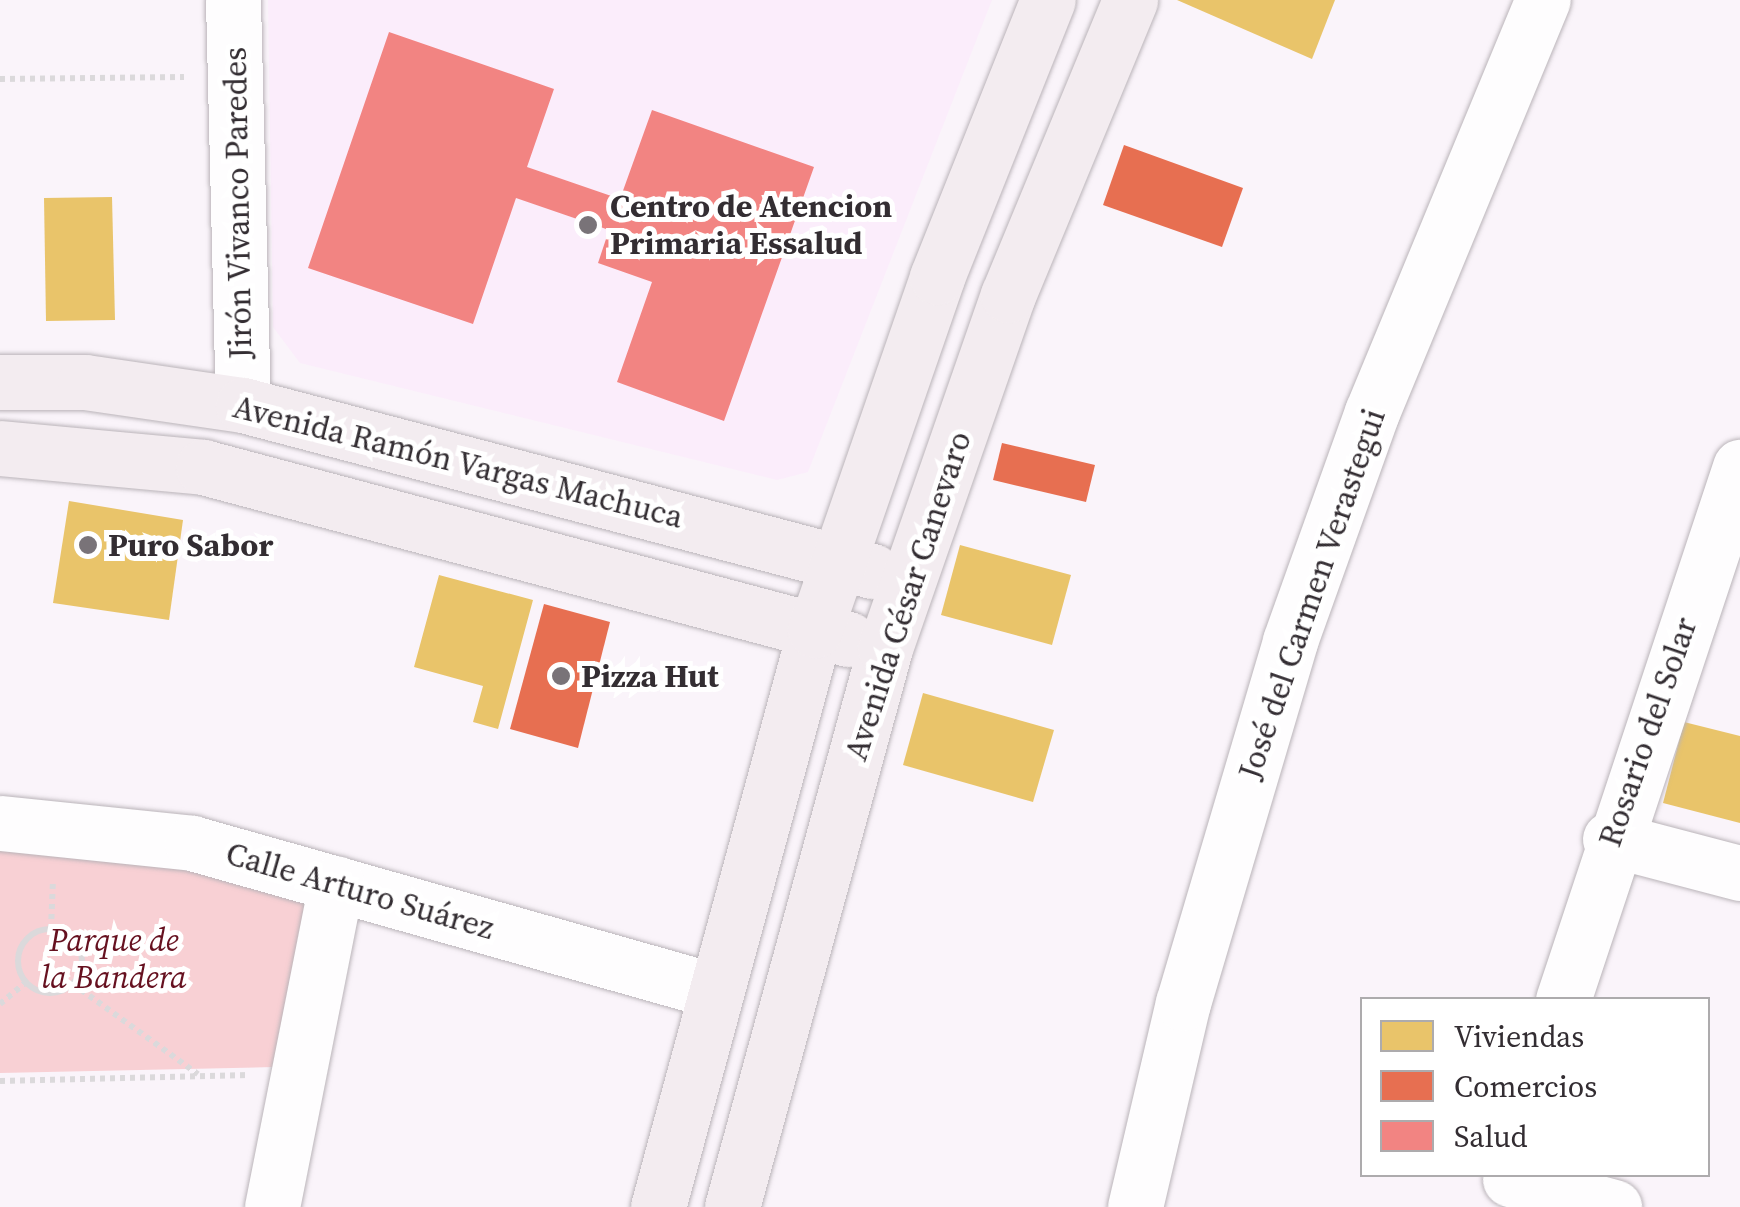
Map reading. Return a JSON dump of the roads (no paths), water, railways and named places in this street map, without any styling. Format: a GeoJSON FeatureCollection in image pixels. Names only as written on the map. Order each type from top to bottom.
{"type":"FeatureCollection","features":[{"type":"Feature","properties":{"kind":"main road"},"geometry":{"type":"LineString","coordinates":[[658,1207],[815,630],[937,277],[1048,0]]}},
{"type":"Feature","properties":{"kind":"main road","name":"Avenida César Canevaro"},"geometry":{"type":"LineString","coordinates":[[732,1207],[885,648],[1008,296],[1130,0]]}},
{"type":"Feature","properties":{"kind":"main road","name":"Avenida Ramón Vargas Machuca"},"geometry":{"type":"LineString","coordinates":[[0,382],[85,382],[243,405],[909,581]]}},
{"type":"Feature","properties":{"kind":"main road","name":"Avenida Ramón Vargas Machuca"},"geometry":{"type":"LineString","coordinates":[[0,448],[203,466],[885,648]]}},
{"type":"Feature","properties":{"kind":"street","name":"Jirón Vivanco Paredes"},"geometry":{"type":"LineString","coordinates":[[233,0],[243,405]]}},
{"type":"Feature","properties":{"kind":"street","name":"José del Carmen Verastegui"},"geometry":{"type":"LineString","coordinates":[[1135,1207],[1184,1003],[1290,641],[1372,412],[1543,0]]}},
{"type":"Feature","properties":{"kind":"street","name":"Rosario del Solar"},"geometry":{"type":"LineString","coordinates":[[1564,997],[1610,839],[1739,474]]}},
{"type":"Feature","properties":{"kind":"street","name":"Calle Arturo Suárez"},"geometry":{"type":"LineString","coordinates":[[0,823],[192,843],[715,991]]}},
{"type":"Feature","properties":{"kind":"street"},"geometry":{"type":"LineString","coordinates":[[1610,839],[1740,874]]}},
{"type":"Feature","properties":{"kind":"street"},"geometry":{"type":"LineString","coordinates":[[272,1207],[336,883]]}},
{"type":"Feature","properties":{"kind":"street"},"geometry":{"type":"LineString","coordinates":[[1508,1187],[1614,1207]]}},
{"type":"Feature","properties":{"kind":"place","name":"Centro de Atencion Primaria Essalud"},"geometry":{"type":"Point","coordinates":[588,225]}},
{"type":"Feature","properties":{"kind":"place","name":"Puro Sabor"},"geometry":{"type":"Point","coordinates":[88,545]}},
{"type":"Feature","properties":{"kind":"place","name":"Pizza Hut"},"geometry":{"type":"Point","coordinates":[561,676]}},
{"type":"Feature","properties":{"kind":"park label","name":"Parque de la Bandera"},"geometry":{"type":"Point","coordinates":[114,960]}}]}
